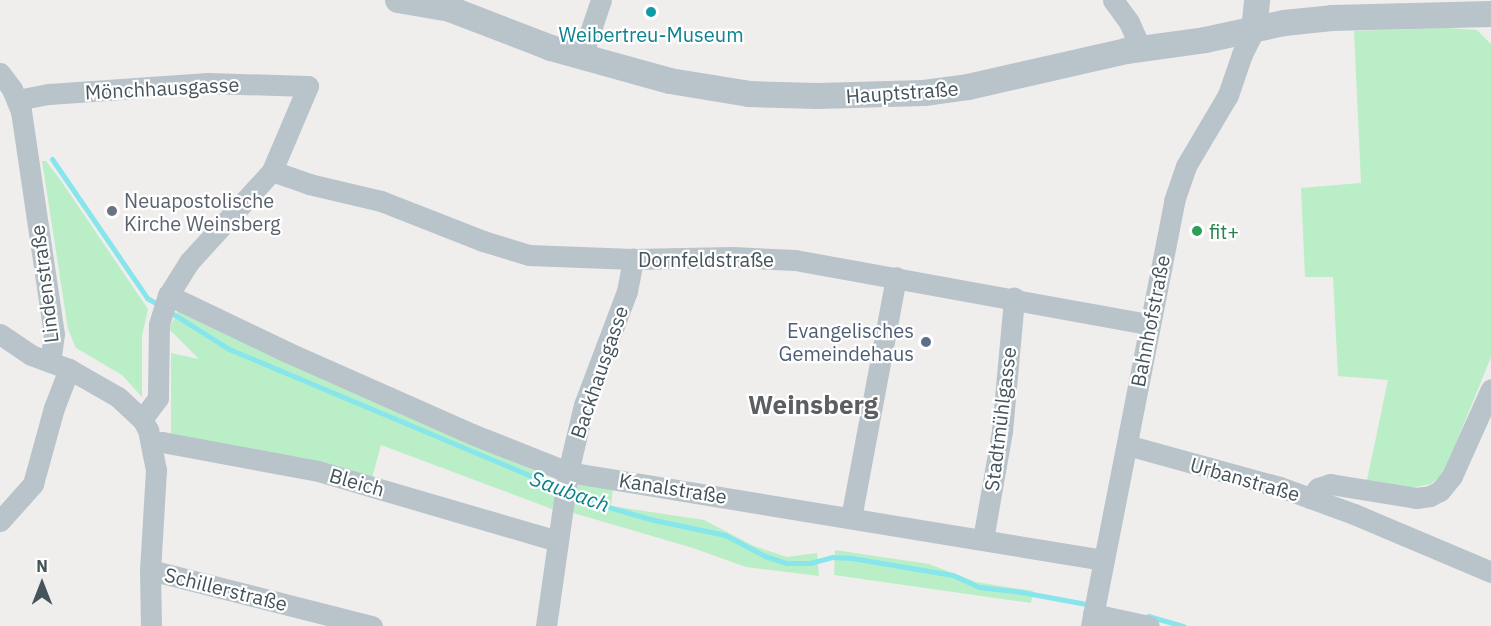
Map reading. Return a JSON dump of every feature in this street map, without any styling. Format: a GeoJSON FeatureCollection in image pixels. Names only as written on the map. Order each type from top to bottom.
{"type":"FeatureCollection","features":[{"type":"Feature","properties":{"kind":"street","name":"Hauptstraße"},"geometry":{"type":"LineString","coordinates":[[398,0],[450,9],[551,48],[712,90],[749,94],[818,96],[924,93],[968,87],[1141,49],[1180,45],[1284,22],[1332,18],[1491,14]]}},
{"type":"Feature","properties":{"kind":"street"},"geometry":{"type":"LineString","coordinates":[[582,56],[601,0]]}},
{"type":"Feature","properties":{"kind":"street"},"geometry":{"type":"LineString","coordinates":[[1113,0],[1129,22],[1141,49]]}},
{"type":"Feature","properties":{"kind":"street"},"geometry":{"type":"LineString","coordinates":[[1254,30],[1257,0]]}},
{"type":"Feature","properties":{"kind":"street","name":"Bahnhofstraße"},"geometry":{"type":"LineString","coordinates":[[1092,617],[1127,445],[1148,324],[1178,186],[1186,166],[1228,95],[1242,54],[1254,30]]}},
{"type":"Feature","properties":{"kind":"street","name":"Lindenstraße"},"geometry":{"type":"LineString","coordinates":[[0,73],[17,100],[59,365],[118,397],[142,419],[152,442],[156,470],[150,570],[151,626]]}},
{"type":"Feature","properties":{"kind":"street","name":"Mönchhausgasse"},"geometry":{"type":"LineString","coordinates":[[17,100],[49,94],[208,84],[308,86],[272,171]]}},
{"type":"Feature","properties":{"kind":"street"},"geometry":{"type":"LineString","coordinates":[[142,419],[158,398],[159,324],[166,299],[189,262],[272,171]]}},
{"type":"Feature","properties":{"kind":"street","name":"Dornfeldstraße"},"geometry":{"type":"LineString","coordinates":[[272,171],[309,184],[381,201],[483,241],[530,255],[633,259],[766,257],[820,263],[1148,324]]}},
{"type":"Feature","properties":{"kind":"street","name":"Backhausgasse"},"geometry":{"type":"LineString","coordinates":[[567,478],[584,405],[627,291],[633,259]]}},
{"type":"Feature","properties":{"kind":"street"},"geometry":{"type":"LineString","coordinates":[[851,518],[896,277]]}},
{"type":"Feature","properties":{"kind":"street","name":"Stadtmühlgasse"},"geometry":{"type":"LineString","coordinates":[[983,539],[1002,431],[1014,298]]}},
{"type":"Feature","properties":{"kind":"street","name":"Kanalstraße"},"geometry":{"type":"LineString","coordinates":[[166,299],[500,446],[567,478],[851,518],[1103,560]]}},
{"type":"Feature","properties":{"kind":"street"},"geometry":{"type":"LineString","coordinates":[[0,334],[12,345],[59,365],[33,484],[0,520]]}},
{"type":"Feature","properties":{"kind":"street","name":"Urbanstraße"},"geometry":{"type":"LineString","coordinates":[[1127,445],[1280,487],[1310,498],[1318,488],[1330,484],[1416,498],[1430,496],[1440,491],[1452,476],[1491,389]]}},
{"type":"Feature","properties":{"kind":"street","name":"Bleich"},"geometry":{"type":"LineString","coordinates":[[152,442],[318,471],[558,541]]}},
{"type":"Feature","properties":{"kind":"street"},"geometry":{"type":"LineString","coordinates":[[546,626],[567,478]]}},
{"type":"Feature","properties":{"kind":"street"},"geometry":{"type":"LineString","coordinates":[[1310,498],[1491,572]]}},
{"type":"Feature","properties":{"kind":"street","name":"Schillerstraße"},"geometry":{"type":"LineString","coordinates":[[150,570],[372,626]]}},
{"type":"Feature","properties":{"kind":"street"},"geometry":{"type":"LineString","coordinates":[[1092,617],[1149,626]]}},
{"type":"Feature","properties":{"kind":"green space"},"geometry":{"type":"Polygon","coordinates":[[[1447,28],[1477,30],[1491,44],[1491,357],[1444,473],[1431,484],[1410,488],[1367,480],[1388,380],[1338,376],[1333,277],[1305,277],[1301,188],[1361,183],[1354,31],[1447,28]]]}},
{"type":"Feature","properties":{"kind":"green space"},"geometry":{"type":"Polygon","coordinates":[[[42,161],[46,161],[59,178],[148,309],[142,336],[142,397],[122,375],[76,348],[68,329],[42,161]]]}},
{"type":"Feature","properties":{"kind":"green space"},"geometry":{"type":"Polygon","coordinates":[[[178,310],[561,483],[552,509],[381,445],[372,478],[171,434],[171,353],[199,359],[169,329],[178,310]]]}},
{"type":"Feature","properties":{"kind":"green space"},"geometry":{"type":"Polygon","coordinates":[[[575,482],[613,488],[611,506],[704,520],[754,546],[787,557],[817,553],[819,576],[746,567],[693,548],[570,512],[575,482]]]}},
{"type":"Feature","properties":{"kind":"green space"},"geometry":{"type":"Polygon","coordinates":[[[835,550],[929,564],[976,582],[1033,591],[1031,603],[834,575],[835,550]]]}},
{"type":"Feature","properties":{"kind":"waterway","name":"Saubach"},"geometry":{"type":"LineString","coordinates":[[52,159],[147,298],[159,305]]}},
{"type":"Feature","properties":{"kind":"waterway","name":"Saubach"},"geometry":{"type":"LineString","coordinates":[[167,310],[229,349],[559,488]]}},
{"type":"Feature","properties":{"kind":"waterway","name":"Saubach"},"geometry":{"type":"LineString","coordinates":[[571,493],[601,505],[654,520],[725,535],[765,556],[786,563],[810,563],[832,557],[852,558],[953,575],[979,587],[1092,605]]}},
{"type":"Feature","properties":{"kind":"waterway","name":"Saubach"},"geometry":{"type":"LineString","coordinates":[[1148,616],[1184,626]]}},
{"type":"Feature","properties":{"kind":"place","name":"Weibertreu-Museum"},"geometry":{"type":"Point","coordinates":[651,12]}},
{"type":"Feature","properties":{"kind":"place","name":"Neuapostolische Kirche Weinsberg"},"geometry":{"type":"Point","coordinates":[112,211]}},
{"type":"Feature","properties":{"kind":"place","name":"fit+"},"geometry":{"type":"Point","coordinates":[1197,231]}},
{"type":"Feature","properties":{"kind":"place","name":"Evangelisches Gemeindehaus"},"geometry":{"type":"Point","coordinates":[926,342]}},
{"type":"Feature","properties":{"kind":"district","name":"Weinsberg"},"geometry":{"type":"Point","coordinates":[813,405]}}]}
